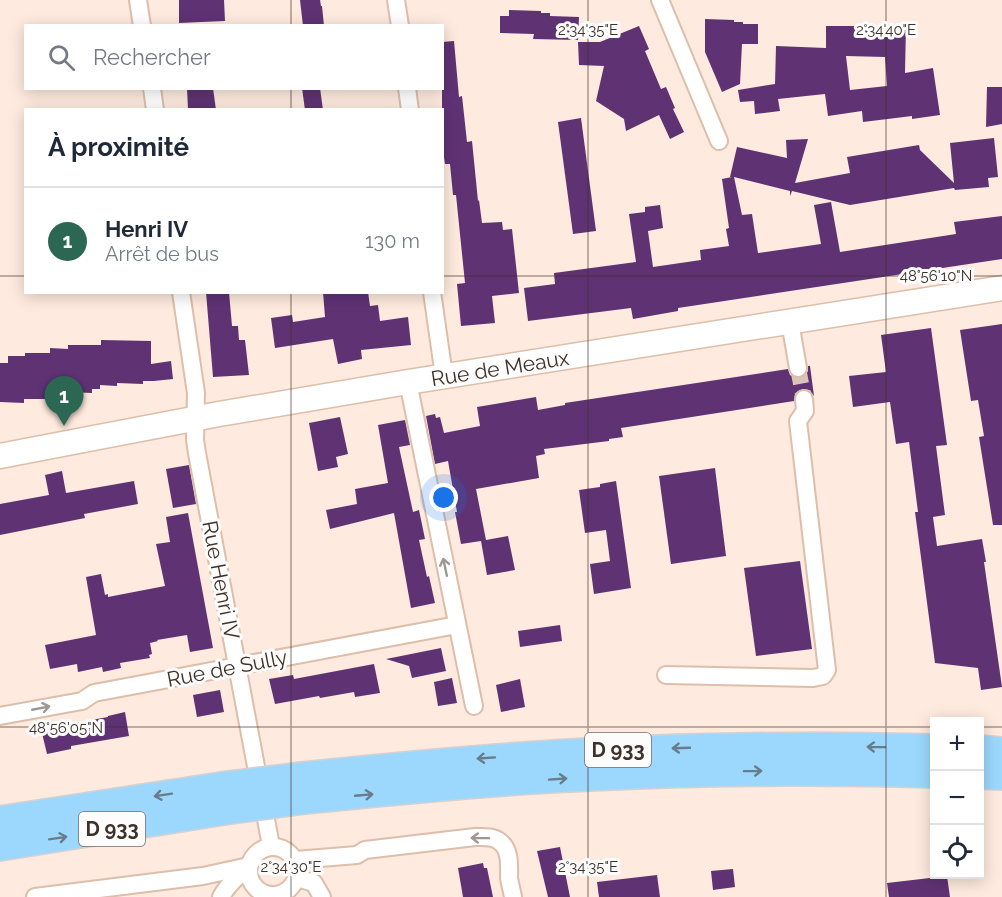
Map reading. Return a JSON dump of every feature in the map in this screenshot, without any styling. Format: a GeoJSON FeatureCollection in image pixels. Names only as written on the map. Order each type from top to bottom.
{"type":"FeatureCollection","features":[{"type":"Feature","properties":{"kind":"highway","name":"D 933"},"geometry":{"type":"LineString","coordinates":[[0,820],[223,799],[304,788],[462,760],[715,747],[930,748]]}},
{"type":"Feature","properties":{"kind":"highway"},"geometry":{"type":"LineString","coordinates":[[984,749],[1002,751]]}},
{"type":"Feature","properties":{"kind":"highway","name":"D 933"},"geometry":{"type":"LineString","coordinates":[[304,788],[466,785],[713,772],[930,774]]}},
{"type":"Feature","properties":{"kind":"highway"},"geometry":{"type":"LineString","coordinates":[[984,775],[1002,776]]}},
{"type":"Feature","properties":{"kind":"highway","name":"D 933"},"geometry":{"type":"LineString","coordinates":[[0,847],[223,799]]}},
{"type":"Feature","properties":{"kind":"main road","name":"Rue de Meaux"},"geometry":{"type":"LineString","coordinates":[[0,456],[408,382],[1002,288]]}},
{"type":"Feature","properties":{"kind":"street"},"geometry":{"type":"LineString","coordinates":[[138,0],[142,24]]}},
{"type":"Feature","properties":{"kind":"street"},"geometry":{"type":"LineString","coordinates":[[396,0],[400,24]]}},
{"type":"Feature","properties":{"kind":"street"},"geometry":{"type":"LineString","coordinates":[[660,0],[719,141]]}},
{"type":"Feature","properties":{"kind":"street"},"geometry":{"type":"LineString","coordinates":[[152,90],[154,108]]}},
{"type":"Feature","properties":{"kind":"street"},"geometry":{"type":"LineString","coordinates":[[407,90],[410,108]]}},
{"type":"Feature","properties":{"kind":"street","name":"Rue Henri IV"},"geometry":{"type":"LineString","coordinates":[[181,294],[196,393],[197,453],[271,846]]}},
{"type":"Feature","properties":{"kind":"street"},"geometry":{"type":"LineString","coordinates":[[432,294],[444,376]]}},
{"type":"Feature","properties":{"kind":"street"},"geometry":{"type":"LineString","coordinates":[[790,322],[798,368]]}},
{"type":"Feature","properties":{"kind":"street"},"geometry":{"type":"LineString","coordinates":[[408,382],[474,706]]}},
{"type":"Feature","properties":{"kind":"street"},"geometry":{"type":"LineString","coordinates":[[666,675],[813,678],[823,676],[827,670],[798,421],[806,411],[804,399]]}},
{"type":"Feature","properties":{"kind":"street","name":"Rue de Sully"},"geometry":{"type":"LineString","coordinates":[[0,716],[82,700],[94,693],[457,625]]}},
{"type":"Feature","properties":{"kind":"street"},"geometry":{"type":"LineString","coordinates":[[295,860],[357,855],[364,850],[488,837],[499,840],[507,850],[513,897]]}},
{"type":"Feature","properties":{"kind":"street"},"geometry":{"type":"LineString","coordinates":[[221,897],[234,879],[249,866],[254,856],[262,849],[271,846],[277,846],[290,853],[298,870],[297,878],[290,889],[278,895],[267,895],[254,885],[250,878],[249,866]]}},
{"type":"Feature","properties":{"kind":"street"},"geometry":{"type":"LineString","coordinates":[[35,897],[196,877],[249,866]]}},
{"type":"Feature","properties":{"kind":"street"},"geometry":{"type":"LineString","coordinates":[[196,877],[234,879],[254,885]]}},
{"type":"Feature","properties":{"kind":"street"},"geometry":{"type":"LineString","coordinates":[[196,877],[212,897]]}},
{"type":"Feature","properties":{"kind":"street"},"geometry":{"type":"LineString","coordinates":[[297,878],[314,883],[322,897]]}},
{"type":"Feature","properties":{"kind":"building"},"geometry":{"type":"Polygon","coordinates":[[[179,0],[224,0],[225,21],[179,23],[179,0]]]}},
{"type":"Feature","properties":{"kind":"building"},"geometry":{"type":"Polygon","coordinates":[[[300,0],[320,0],[324,24],[303,24],[300,0]]]}},
{"type":"Feature","properties":{"kind":"building"},"geometry":{"type":"Polygon","coordinates":[[[509,10],[541,11],[541,13],[550,13],[550,16],[579,17],[578,40],[533,39],[534,34],[500,33],[500,16],[509,16],[509,10]]]}},
{"type":"Feature","properties":{"kind":"building"},"geometry":{"type":"Polygon","coordinates":[[[705,19],[758,24],[758,44],[742,44],[740,84],[722,92],[705,52],[705,19]]]}},
{"type":"Feature","properties":{"kind":"building"},"geometry":{"type":"Polygon","coordinates":[[[885,24],[906,25],[905,73],[933,68],[940,115],[863,122],[862,111],[828,116],[825,94],[778,99],[780,111],[755,114],[754,101],[740,102],[738,90],[775,84],[776,46],[826,48],[826,26],[885,26],[885,24]],[[846,56],[850,90],[887,86],[885,57],[846,56]]]}},
{"type":"Feature","properties":{"kind":"building"},"geometry":{"type":"Polygon","coordinates":[[[639,26],[649,49],[645,51],[661,89],[666,87],[684,132],[670,139],[659,115],[626,131],[624,119],[596,101],[604,66],[579,65],[578,42],[600,42],[639,26]]]}},
{"type":"Feature","properties":{"kind":"building"},"geometry":{"type":"Polygon","coordinates":[[[454,41],[459,97],[462,96],[467,142],[472,141],[482,223],[502,222],[503,230],[512,229],[519,293],[492,296],[495,323],[461,326],[457,284],[465,283],[456,195],[453,195],[450,164],[445,164],[444,157],[442,90],[444,90],[444,42],[454,41]]]}},
{"type":"Feature","properties":{"kind":"building"},"geometry":{"type":"Polygon","coordinates":[[[987,87],[1002,87],[1002,124],[986,127],[987,87]]]}},
{"type":"Feature","properties":{"kind":"building"},"geometry":{"type":"Polygon","coordinates":[[[187,90],[213,90],[216,108],[188,108],[187,90]]]}},
{"type":"Feature","properties":{"kind":"building"},"geometry":{"type":"Polygon","coordinates":[[[302,90],[320,90],[323,108],[305,108],[302,90]]]}},
{"type":"Feature","properties":{"kind":"building"},"geometry":{"type":"Polygon","coordinates":[[[581,118],[596,231],[573,234],[558,122],[581,118]]]}},
{"type":"Feature","properties":{"kind":"building"},"geometry":{"type":"Polygon","coordinates":[[[994,138],[998,177],[988,178],[989,187],[955,190],[954,188],[850,205],[792,191],[790,196],[790,191],[734,177],[742,215],[752,214],[758,253],[821,244],[814,205],[831,202],[840,252],[956,234],[954,222],[1002,216],[1002,259],[678,308],[678,311],[633,319],[631,308],[528,321],[524,288],[555,284],[554,273],[636,262],[629,214],[645,212],[645,207],[660,205],[663,228],[648,231],[653,267],[701,260],[700,250],[729,246],[726,229],[729,228],[722,179],[732,177],[730,177],[737,147],[787,158],[786,140],[808,139],[795,183],[850,173],[847,157],[919,145],[920,150],[954,183],[950,143],[994,138]]]}},
{"type":"Feature","properties":{"kind":"building"},"geometry":{"type":"Polygon","coordinates":[[[206,294],[229,294],[232,326],[238,326],[239,340],[245,340],[249,375],[213,377],[206,294]]]}},
{"type":"Feature","properties":{"kind":"building"},"geometry":{"type":"Polygon","coordinates":[[[323,294],[368,294],[370,306],[378,305],[380,321],[408,317],[411,345],[361,350],[362,359],[338,364],[333,339],[275,348],[271,318],[292,315],[293,322],[325,317],[323,294]]]}},
{"type":"Feature","properties":{"kind":"building"},"geometry":{"type":"Polygon","coordinates":[[[1002,324],[1002,525],[993,525],[979,437],[984,436],[978,400],[971,401],[960,330],[1002,324]]]}},
{"type":"Feature","properties":{"kind":"building"},"geometry":{"type":"Polygon","coordinates":[[[931,328],[947,445],[936,446],[945,515],[933,517],[937,546],[982,539],[1002,687],[981,690],[978,668],[935,663],[915,512],[918,512],[909,442],[896,444],[890,402],[853,407],[849,376],[886,372],[881,335],[931,328]]]}},
{"type":"Feature","properties":{"kind":"building"},"geometry":{"type":"Polygon","coordinates":[[[101,340],[151,341],[151,364],[171,361],[173,379],[143,381],[143,384],[100,385],[100,389],[92,389],[92,393],[67,392],[67,395],[50,395],[49,399],[24,399],[24,403],[0,402],[0,363],[8,363],[8,356],[50,353],[50,348],[68,349],[68,345],[101,345],[101,340]]]}},
{"type":"Feature","properties":{"kind":"building"},"geometry":{"type":"Polygon","coordinates":[[[810,366],[814,396],[809,390],[803,389],[795,394],[794,401],[621,428],[623,437],[609,439],[609,441],[544,449],[545,454],[536,456],[539,478],[476,489],[486,540],[508,536],[515,570],[487,575],[481,541],[461,544],[448,461],[435,464],[426,416],[435,414],[436,418],[440,417],[444,433],[480,426],[477,407],[536,397],[538,410],[565,405],[565,403],[788,369],[790,375],[799,378],[805,376],[810,366]]]}},
{"type":"Feature","properties":{"kind":"building"},"geometry":{"type":"Polygon","coordinates":[[[340,417],[348,454],[336,457],[338,467],[318,471],[309,423],[340,417]]]}},
{"type":"Feature","properties":{"kind":"building"},"geometry":{"type":"Polygon","coordinates":[[[405,420],[410,445],[399,447],[413,512],[419,510],[425,539],[419,540],[435,603],[411,608],[394,513],[330,529],[326,510],[357,504],[355,489],[388,483],[378,425],[405,420]]]}},
{"type":"Feature","properties":{"kind":"building"},"geometry":{"type":"Polygon","coordinates":[[[189,465],[196,504],[173,508],[166,469],[189,465]]]}},
{"type":"Feature","properties":{"kind":"building"},"geometry":{"type":"Polygon","coordinates":[[[715,468],[726,556],[671,564],[659,476],[715,468]]]}},
{"type":"Feature","properties":{"kind":"building"},"geometry":{"type":"Polygon","coordinates":[[[62,471],[66,493],[134,481],[138,504],[84,514],[85,518],[0,535],[0,504],[49,495],[45,475],[62,471]]]}},
{"type":"Feature","properties":{"kind":"building"},"geometry":{"type":"Polygon","coordinates":[[[616,481],[631,588],[594,594],[590,564],[610,561],[606,530],[585,533],[579,490],[600,487],[600,484],[616,481]]]}},
{"type":"Feature","properties":{"kind":"building"},"geometry":{"type":"Polygon","coordinates":[[[188,513],[213,648],[190,652],[187,635],[150,643],[152,654],[149,655],[150,658],[120,663],[121,668],[103,672],[102,667],[78,672],[77,664],[50,669],[45,645],[96,635],[86,577],[101,574],[105,595],[108,594],[108,597],[165,586],[156,544],[170,542],[166,517],[188,513]]]}},
{"type":"Feature","properties":{"kind":"building"},"geometry":{"type":"Polygon","coordinates":[[[800,561],[812,649],[756,656],[744,568],[800,561]]]}},
{"type":"Feature","properties":{"kind":"building"},"geometry":{"type":"Polygon","coordinates":[[[560,625],[562,641],[520,647],[518,631],[560,625]]]}},
{"type":"Feature","properties":{"kind":"building"},"geometry":{"type":"Polygon","coordinates":[[[441,648],[446,671],[412,678],[409,666],[386,659],[441,648]]]}},
{"type":"Feature","properties":{"kind":"building"},"geometry":{"type":"Polygon","coordinates":[[[374,664],[380,693],[355,697],[354,692],[275,704],[269,679],[293,675],[294,679],[374,664]]]}},
{"type":"Feature","properties":{"kind":"building"},"geometry":{"type":"Polygon","coordinates":[[[452,678],[457,703],[438,706],[434,682],[452,678]]]}},
{"type":"Feature","properties":{"kind":"building"},"geometry":{"type":"Polygon","coordinates":[[[520,679],[525,707],[501,712],[496,685],[520,679]]]}},
{"type":"Feature","properties":{"kind":"building"},"geometry":{"type":"Polygon","coordinates":[[[220,690],[224,712],[197,717],[193,695],[220,690]]]}},
{"type":"Feature","properties":{"kind":"building"},"geometry":{"type":"Polygon","coordinates":[[[125,712],[129,736],[71,746],[71,749],[47,754],[41,729],[125,712]]]}},
{"type":"Feature","properties":{"kind":"building"},"geometry":{"type":"Polygon","coordinates":[[[560,847],[570,897],[548,897],[537,851],[560,847]]]}},
{"type":"Feature","properties":{"kind":"building"},"geometry":{"type":"Polygon","coordinates":[[[483,863],[484,868],[487,868],[493,897],[463,897],[458,868],[483,863]]]}},
{"type":"Feature","properties":{"kind":"building"},"geometry":{"type":"Polygon","coordinates":[[[733,869],[735,887],[713,890],[711,871],[733,869]]]}},
{"type":"Feature","properties":{"kind":"building"},"geometry":{"type":"Polygon","coordinates":[[[657,875],[660,897],[599,897],[597,882],[657,875]]]}},
{"type":"Feature","properties":{"kind":"building"},"geometry":{"type":"Polygon","coordinates":[[[930,878],[947,879],[950,897],[889,897],[887,883],[930,878]]]}},
{"type":"Feature","properties":{"kind":"tunnel"},"geometry":{"type":"LineString","coordinates":[[798,368],[804,399]]}},
{"type":"Feature","properties":{"kind":"place","name":"Henri IV"},"geometry":{"type":"Point","coordinates":[64,426]}}]}
